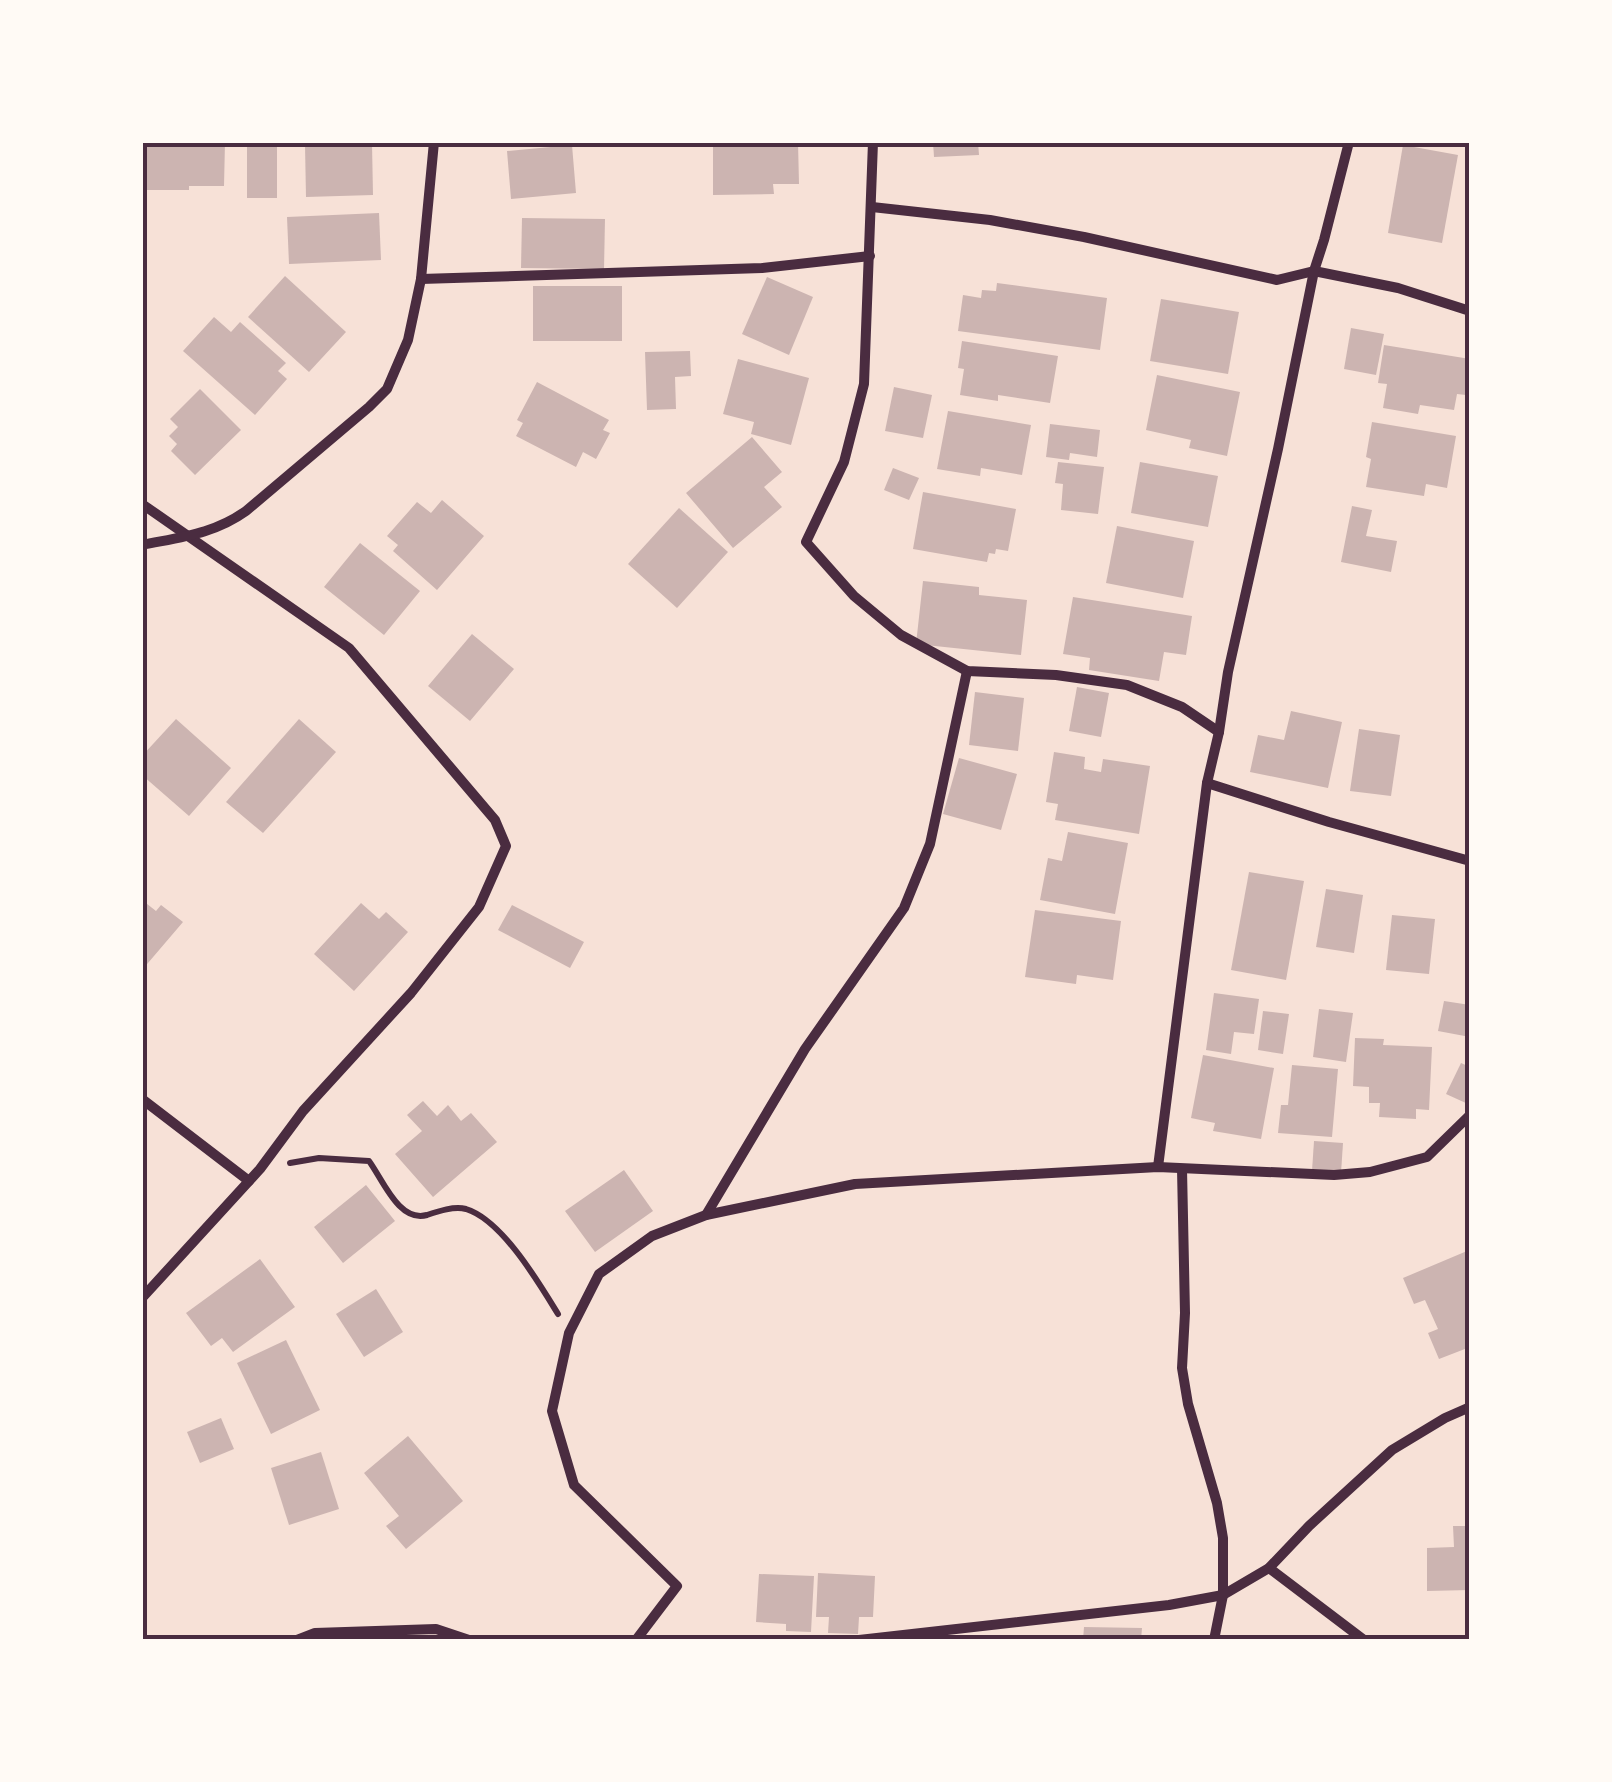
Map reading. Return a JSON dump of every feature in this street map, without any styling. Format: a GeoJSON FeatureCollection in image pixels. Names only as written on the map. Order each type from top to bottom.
{"type":"FeatureCollection","features":[{"type":"Feature","properties":{"kind":"street"},"geometry":{"type":"LineString","coordinates":[[142,544],[228,525],[387,389],[408,340],[420,279],[434,142]]}},
{"type":"Feature","properties":{"kind":"street"},"geometry":{"type":"LineString","coordinates":[[873,142],[864,384],[844,462],[806,542],[854,596],[901,636],[968,671],[1056,674],[1127,686],[1182,707],[1219,732]]}},
{"type":"Feature","properties":{"kind":"street"},"geometry":{"type":"LineString","coordinates":[[1158,1168],[1207,782],[1314,271],[1349,142]]}},
{"type":"Feature","properties":{"kind":"street"},"geometry":{"type":"LineString","coordinates":[[872,207],[1009,224],[1277,280],[1314,271],[1398,288],[1470,310]]}},
{"type":"Feature","properties":{"kind":"street"},"geometry":{"type":"LineString","coordinates":[[420,279],[762,268],[870,256]]}},
{"type":"Feature","properties":{"kind":"street"},"geometry":{"type":"LineString","coordinates":[[142,504],[349,648],[495,820],[506,846],[479,907],[412,993],[303,1111],[260,1169],[142,1298]]}},
{"type":"Feature","properties":{"kind":"street"},"geometry":{"type":"LineString","coordinates":[[706,1214],[805,1049],[904,908],[930,844],[968,671]]}},
{"type":"Feature","properties":{"kind":"street"},"geometry":{"type":"LineString","coordinates":[[1207,782],[1329,822],[1470,861]]}},
{"type":"Feature","properties":{"kind":"street"},"geometry":{"type":"LineString","coordinates":[[142,1099],[249,1181]]}},
{"type":"Feature","properties":{"kind":"street"},"geometry":{"type":"LineString","coordinates":[[636,1640],[677,1586],[574,1484],[552,1411],[569,1333],[600,1274],[652,1236],[706,1214],[855,1184],[1158,1168],[1334,1175],[1370,1172],[1427,1157],[1470,1114]]}},
{"type":"Feature","properties":{"kind":"street"},"geometry":{"type":"LineString","coordinates":[[1182,1168],[1182,1368],[1223,1538],[1223,1595],[1214,1640]]}},
{"type":"Feature","properties":{"kind":"street"},"geometry":{"type":"LineString","coordinates":[[860,1640],[1169,1605],[1223,1595],[1269,1568],[1392,1450],[1470,1407]]}},
{"type":"Feature","properties":{"kind":"street"},"geometry":{"type":"LineString","coordinates":[[1269,1568],[1364,1640]]}},
{"type":"Feature","properties":{"kind":"street"},"geometry":{"type":"LineString","coordinates":[[297,1640],[316,1633],[436,1629],[469,1640]]}},
{"type":"Feature","properties":{"kind":"path"},"geometry":{"type":"LineString","coordinates":[[260,1169],[319,1158],[369,1160],[407,1214],[418,1218],[462,1208],[480,1215],[512,1246],[569,1333]]}},
{"type":"Feature","properties":{"kind":"building"},"geometry":{"type":"Polygon","coordinates":[[[142,142],[225,142],[224,186],[142,190],[142,142]]]}},
{"type":"Feature","properties":{"kind":"building"},"geometry":{"type":"Polygon","coordinates":[[[247,142],[277,142],[277,198],[247,198],[247,142]]]}},
{"type":"Feature","properties":{"kind":"building"},"geometry":{"type":"Polygon","coordinates":[[[713,142],[798,142],[799,184],[773,184],[774,194],[713,195],[713,142]]]}},
{"type":"Feature","properties":{"kind":"building"},"geometry":{"type":"Polygon","coordinates":[[[933,142],[978,142],[979,155],[934,157],[933,142]]]}},
{"type":"Feature","properties":{"kind":"building"},"geometry":{"type":"Polygon","coordinates":[[[372,144],[373,195],[306,197],[305,145],[372,144]]]}},
{"type":"Feature","properties":{"kind":"building"},"geometry":{"type":"Polygon","coordinates":[[[572,145],[576,193],[511,199],[507,151],[572,145]]]}},
{"type":"Feature","properties":{"kind":"building"},"geometry":{"type":"Polygon","coordinates":[[[1403,145],[1458,155],[1442,243],[1388,233],[1403,145]]]}},
{"type":"Feature","properties":{"kind":"building"},"geometry":{"type":"Polygon","coordinates":[[[379,213],[381,260],[289,264],[287,217],[379,213]]]}},
{"type":"Feature","properties":{"kind":"building"},"geometry":{"type":"Polygon","coordinates":[[[522,218],[605,219],[604,269],[521,268],[522,218]]]}},
{"type":"Feature","properties":{"kind":"building"},"geometry":{"type":"Polygon","coordinates":[[[285,276],[346,332],[309,372],[248,317],[285,276]]]}},
{"type":"Feature","properties":{"kind":"building"},"geometry":{"type":"Polygon","coordinates":[[[767,277],[813,297],[789,355],[742,334],[767,277]]]}},
{"type":"Feature","properties":{"kind":"building"},"geometry":{"type":"Polygon","coordinates":[[[997,283],[1107,298],[1100,350],[958,331],[963,295],[981,298],[982,290],[996,291],[997,283]]]}},
{"type":"Feature","properties":{"kind":"building"},"geometry":{"type":"Polygon","coordinates":[[[533,286],[622,286],[622,341],[533,341],[533,286]]]}},
{"type":"Feature","properties":{"kind":"building"},"geometry":{"type":"Polygon","coordinates":[[[1161,299],[1239,312],[1228,374],[1150,361],[1161,299]]]}},
{"type":"Feature","properties":{"kind":"building"},"geometry":{"type":"Polygon","coordinates":[[[214,317],[231,332],[240,322],[286,363],[278,371],[287,379],[255,415],[183,351],[214,317]]]}},
{"type":"Feature","properties":{"kind":"building"},"geometry":{"type":"Polygon","coordinates":[[[1351,328],[1384,334],[1376,375],[1344,369],[1351,328]]]}},
{"type":"Feature","properties":{"kind":"building"},"geometry":{"type":"Polygon","coordinates":[[[962,341],[1058,356],[1050,403],[998,395],[998,401],[960,395],[964,369],[958,368],[962,341]]]}},
{"type":"Feature","properties":{"kind":"building"},"geometry":{"type":"Polygon","coordinates":[[[1384,345],[1470,359],[1466,395],[1457,394],[1454,410],[1420,405],[1418,414],[1383,408],[1387,384],[1378,383],[1384,345]]]}},
{"type":"Feature","properties":{"kind":"building"},"geometry":{"type":"Polygon","coordinates":[[[690,351],[691,376],[675,377],[676,409],[647,410],[645,352],[690,351]]]}},
{"type":"Feature","properties":{"kind":"building"},"geometry":{"type":"Polygon","coordinates":[[[738,359],[809,378],[791,445],[751,434],[754,422],[723,414],[738,359]]]}},
{"type":"Feature","properties":{"kind":"building"},"geometry":{"type":"Polygon","coordinates":[[[1157,375],[1240,392],[1227,456],[1189,448],[1191,440],[1146,430],[1157,375]]]}},
{"type":"Feature","properties":{"kind":"building"},"geometry":{"type":"Polygon","coordinates":[[[537,382],[609,420],[603,430],[610,433],[596,459],[583,452],[576,467],[516,436],[523,423],[517,420],[537,382]]]}},
{"type":"Feature","properties":{"kind":"building"},"geometry":{"type":"Polygon","coordinates":[[[894,387],[932,395],[923,438],[885,431],[894,387]]]}},
{"type":"Feature","properties":{"kind":"building"},"geometry":{"type":"Polygon","coordinates":[[[200,389],[241,430],[195,475],[171,451],[177,444],[169,436],[178,427],[170,419],[200,389]]]}},
{"type":"Feature","properties":{"kind":"building"},"geometry":{"type":"Polygon","coordinates":[[[948,411],[1031,425],[1022,475],[981,468],[980,476],[937,469],[948,411]]]}},
{"type":"Feature","properties":{"kind":"building"},"geometry":{"type":"Polygon","coordinates":[[[1372,422],[1456,436],[1447,488],[1426,484],[1424,496],[1366,487],[1372,422]]]}},
{"type":"Feature","properties":{"kind":"building"},"geometry":{"type":"Polygon","coordinates":[[[1050,424],[1100,430],[1097,457],[1070,453],[1069,460],[1046,457],[1050,424]]]}},
{"type":"Feature","properties":{"kind":"building"},"geometry":{"type":"Polygon","coordinates":[[[752,437],[782,472],[764,487],[782,507],[733,548],[686,493],[752,437]]]}},
{"type":"Feature","properties":{"kind":"building"},"geometry":{"type":"Polygon","coordinates":[[[1058,462],[1104,467],[1098,514],[1061,510],[1063,484],[1055,483],[1058,462]]]}},
{"type":"Feature","properties":{"kind":"building"},"geometry":{"type":"Polygon","coordinates":[[[1140,462],[1218,476],[1208,527],[1131,513],[1140,462]]]}},
{"type":"Feature","properties":{"kind":"building"},"geometry":{"type":"Polygon","coordinates":[[[893,468],[919,478],[909,500],[884,490],[893,468]]]}},
{"type":"Feature","properties":{"kind":"building"},"geometry":{"type":"Polygon","coordinates":[[[923,492],[1016,509],[1008,551],[996,549],[995,554],[989,553],[987,562],[913,549],[923,492]]]}},
{"type":"Feature","properties":{"kind":"building"},"geometry":{"type":"Polygon","coordinates":[[[442,500],[484,536],[437,590],[393,551],[398,545],[387,536],[417,502],[431,513],[442,500]]]}},
{"type":"Feature","properties":{"kind":"building"},"geometry":{"type":"Polygon","coordinates":[[[1352,506],[1372,510],[1366,536],[1397,541],[1391,572],[1341,562],[1352,506]]]}},
{"type":"Feature","properties":{"kind":"building"},"geometry":{"type":"Polygon","coordinates":[[[679,508],[728,552],[677,608],[628,564],[679,508]]]}},
{"type":"Feature","properties":{"kind":"building"},"geometry":{"type":"Polygon","coordinates":[[[1117,526],[1194,541],[1183,598],[1106,583],[1117,526]]]}},
{"type":"Feature","properties":{"kind":"building"},"geometry":{"type":"Polygon","coordinates":[[[360,543],[420,591],[384,635],[324,587],[360,543]]]}},
{"type":"Feature","properties":{"kind":"building"},"geometry":{"type":"Polygon","coordinates":[[[923,581],[979,587],[979,595],[1027,600],[1021,655],[916,644],[923,581]]]}},
{"type":"Feature","properties":{"kind":"building"},"geometry":{"type":"Polygon","coordinates":[[[1073,597],[1192,616],[1186,655],[1164,652],[1159,681],[1089,670],[1090,658],[1063,654],[1073,597]]]}},
{"type":"Feature","properties":{"kind":"building"},"geometry":{"type":"Polygon","coordinates":[[[472,634],[514,669],[470,721],[428,686],[472,634]]]}},
{"type":"Feature","properties":{"kind":"building"},"geometry":{"type":"Polygon","coordinates":[[[1077,687],[1109,693],[1101,737],[1069,731],[1077,687]]]}},
{"type":"Feature","properties":{"kind":"building"},"geometry":{"type":"Polygon","coordinates":[[[975,692],[1024,698],[1018,751],[969,745],[975,692]]]}},
{"type":"Feature","properties":{"kind":"building"},"geometry":{"type":"Polygon","coordinates":[[[1291,711],[1342,722],[1328,788],[1250,772],[1258,735],[1284,740],[1291,711]]]}},
{"type":"Feature","properties":{"kind":"building"},"geometry":{"type":"Polygon","coordinates":[[[176,719],[231,768],[189,816],[142,775],[142,756],[176,719]]]}},
{"type":"Feature","properties":{"kind":"building"},"geometry":{"type":"Polygon","coordinates":[[[299,719],[336,752],[263,833],[226,802],[299,719]]]}},
{"type":"Feature","properties":{"kind":"building"},"geometry":{"type":"Polygon","coordinates":[[[1359,729],[1400,735],[1391,796],[1350,791],[1359,729]]]}},
{"type":"Feature","properties":{"kind":"building"},"geometry":{"type":"Polygon","coordinates":[[[1054,752],[1085,757],[1084,769],[1101,772],[1103,759],[1150,766],[1139,834],[1055,820],[1058,804],[1046,802],[1054,752]]]}},
{"type":"Feature","properties":{"kind":"building"},"geometry":{"type":"Polygon","coordinates":[[[959,758],[1017,774],[1001,830],[943,814],[959,758]]]}},
{"type":"Feature","properties":{"kind":"building"},"geometry":{"type":"Polygon","coordinates":[[[1068,832],[1128,843],[1115,914],[1040,900],[1048,858],[1062,861],[1068,832]]]}},
{"type":"Feature","properties":{"kind":"building"},"geometry":{"type":"Polygon","coordinates":[[[1249,872],[1304,881],[1286,980],[1231,970],[1249,872]]]}},
{"type":"Feature","properties":{"kind":"building"},"geometry":{"type":"Polygon","coordinates":[[[1326,889],[1363,895],[1354,953],[1316,947],[1326,889]]]}},
{"type":"Feature","properties":{"kind":"building"},"geometry":{"type":"Polygon","coordinates":[[[142,900],[156,911],[161,905],[183,922],[142,970],[142,900]]]}},
{"type":"Feature","properties":{"kind":"building"},"geometry":{"type":"Polygon","coordinates":[[[361,903],[379,919],[386,912],[408,932],[354,991],[314,954],[361,903]]]}},
{"type":"Feature","properties":{"kind":"building"},"geometry":{"type":"Polygon","coordinates":[[[512,905],[584,942],[570,968],[498,930],[512,905]]]}},
{"type":"Feature","properties":{"kind":"building"},"geometry":{"type":"Polygon","coordinates":[[[1035,910],[1121,921],[1113,980],[1077,975],[1076,984],[1025,977],[1035,910]]]}},
{"type":"Feature","properties":{"kind":"building"},"geometry":{"type":"Polygon","coordinates":[[[1392,915],[1435,919],[1429,974],[1386,970],[1392,915]]]}},
{"type":"Feature","properties":{"kind":"building"},"geometry":{"type":"Polygon","coordinates":[[[1214,993],[1259,999],[1254,1034],[1234,1032],[1231,1054],[1206,1050],[1214,993]]]}},
{"type":"Feature","properties":{"kind":"building"},"geometry":{"type":"Polygon","coordinates":[[[1444,1001],[1470,1005],[1470,1037],[1438,1031],[1444,1001]]]}},
{"type":"Feature","properties":{"kind":"building"},"geometry":{"type":"Polygon","coordinates":[[[1319,1009],[1353,1013],[1346,1062],[1313,1057],[1319,1009]]]}},
{"type":"Feature","properties":{"kind":"building"},"geometry":{"type":"Polygon","coordinates":[[[1263,1011],[1289,1014],[1283,1054],[1258,1050],[1263,1011]]]}},
{"type":"Feature","properties":{"kind":"building"},"geometry":{"type":"Polygon","coordinates":[[[1355,1038],[1384,1039],[1383,1045],[1432,1047],[1429,1110],[1416,1109],[1416,1119],[1379,1117],[1380,1103],[1369,1103],[1369,1087],[1353,1086],[1355,1038]]]}},
{"type":"Feature","properties":{"kind":"building"},"geometry":{"type":"Polygon","coordinates":[[[1203,1055],[1274,1068],[1261,1139],[1213,1131],[1215,1123],[1191,1118],[1203,1055]]]}},
{"type":"Feature","properties":{"kind":"building"},"geometry":{"type":"Polygon","coordinates":[[[1461,1063],[1470,1067],[1468,1104],[1446,1094],[1461,1063]]]}},
{"type":"Feature","properties":{"kind":"building"},"geometry":{"type":"Polygon","coordinates":[[[1292,1065],[1338,1069],[1332,1137],[1278,1133],[1281,1105],[1288,1105],[1292,1065]]]}},
{"type":"Feature","properties":{"kind":"building"},"geometry":{"type":"Polygon","coordinates":[[[423,1101],[437,1116],[448,1105],[461,1121],[471,1113],[497,1142],[433,1197],[395,1154],[422,1131],[407,1115],[423,1101]]]}},
{"type":"Feature","properties":{"kind":"building"},"geometry":{"type":"Polygon","coordinates":[[[1314,1141],[1343,1143],[1341,1173],[1312,1171],[1314,1141]]]}},
{"type":"Feature","properties":{"kind":"building"},"geometry":{"type":"Polygon","coordinates":[[[624,1170],[653,1211],[595,1252],[565,1211],[624,1170]]]}},
{"type":"Feature","properties":{"kind":"building"},"geometry":{"type":"Polygon","coordinates":[[[366,1185],[395,1221],[343,1263],[314,1227],[366,1185]]]}},
{"type":"Feature","properties":{"kind":"building"},"geometry":{"type":"Polygon","coordinates":[[[1467,1251],[1470,1347],[1439,1359],[1428,1333],[1438,1329],[1425,1300],[1414,1304],[1403,1278],[1467,1251]]]}},
{"type":"Feature","properties":{"kind":"building"},"geometry":{"type":"Polygon","coordinates":[[[260,1259],[295,1307],[233,1352],[222,1338],[211,1346],[186,1313],[260,1259]]]}},
{"type":"Feature","properties":{"kind":"building"},"geometry":{"type":"Polygon","coordinates":[[[376,1289],[403,1332],[364,1357],[336,1314],[376,1289]]]}},
{"type":"Feature","properties":{"kind":"building"},"geometry":{"type":"Polygon","coordinates":[[[286,1340],[320,1410],[271,1434],[237,1363],[286,1340]]]}},
{"type":"Feature","properties":{"kind":"building"},"geometry":{"type":"Polygon","coordinates":[[[221,1418],[234,1449],[200,1463],[187,1432],[221,1418]]]}},
{"type":"Feature","properties":{"kind":"building"},"geometry":{"type":"Polygon","coordinates":[[[408,1436],[463,1501],[406,1549],[386,1526],[399,1516],[364,1473],[408,1436]]]}},
{"type":"Feature","properties":{"kind":"building"},"geometry":{"type":"Polygon","coordinates":[[[321,1452],[339,1509],[289,1525],[271,1468],[321,1452]]]}},
{"type":"Feature","properties":{"kind":"building"},"geometry":{"type":"Polygon","coordinates":[[[1453,1526],[1470,1526],[1470,1590],[1427,1591],[1427,1548],[1454,1547],[1453,1526]]]}},
{"type":"Feature","properties":{"kind":"building"},"geometry":{"type":"Polygon","coordinates":[[[818,1573],[875,1576],[873,1617],[859,1617],[858,1634],[828,1633],[829,1617],[816,1617],[818,1573]]]}},
{"type":"Feature","properties":{"kind":"building"},"geometry":{"type":"Polygon","coordinates":[[[759,1574],[814,1576],[811,1632],[786,1631],[786,1624],[756,1622],[759,1574]]]}},
{"type":"Feature","properties":{"kind":"building"},"geometry":{"type":"Polygon","coordinates":[[[1084,1627],[1142,1628],[1141,1640],[1083,1640],[1084,1627]]]}}]}
